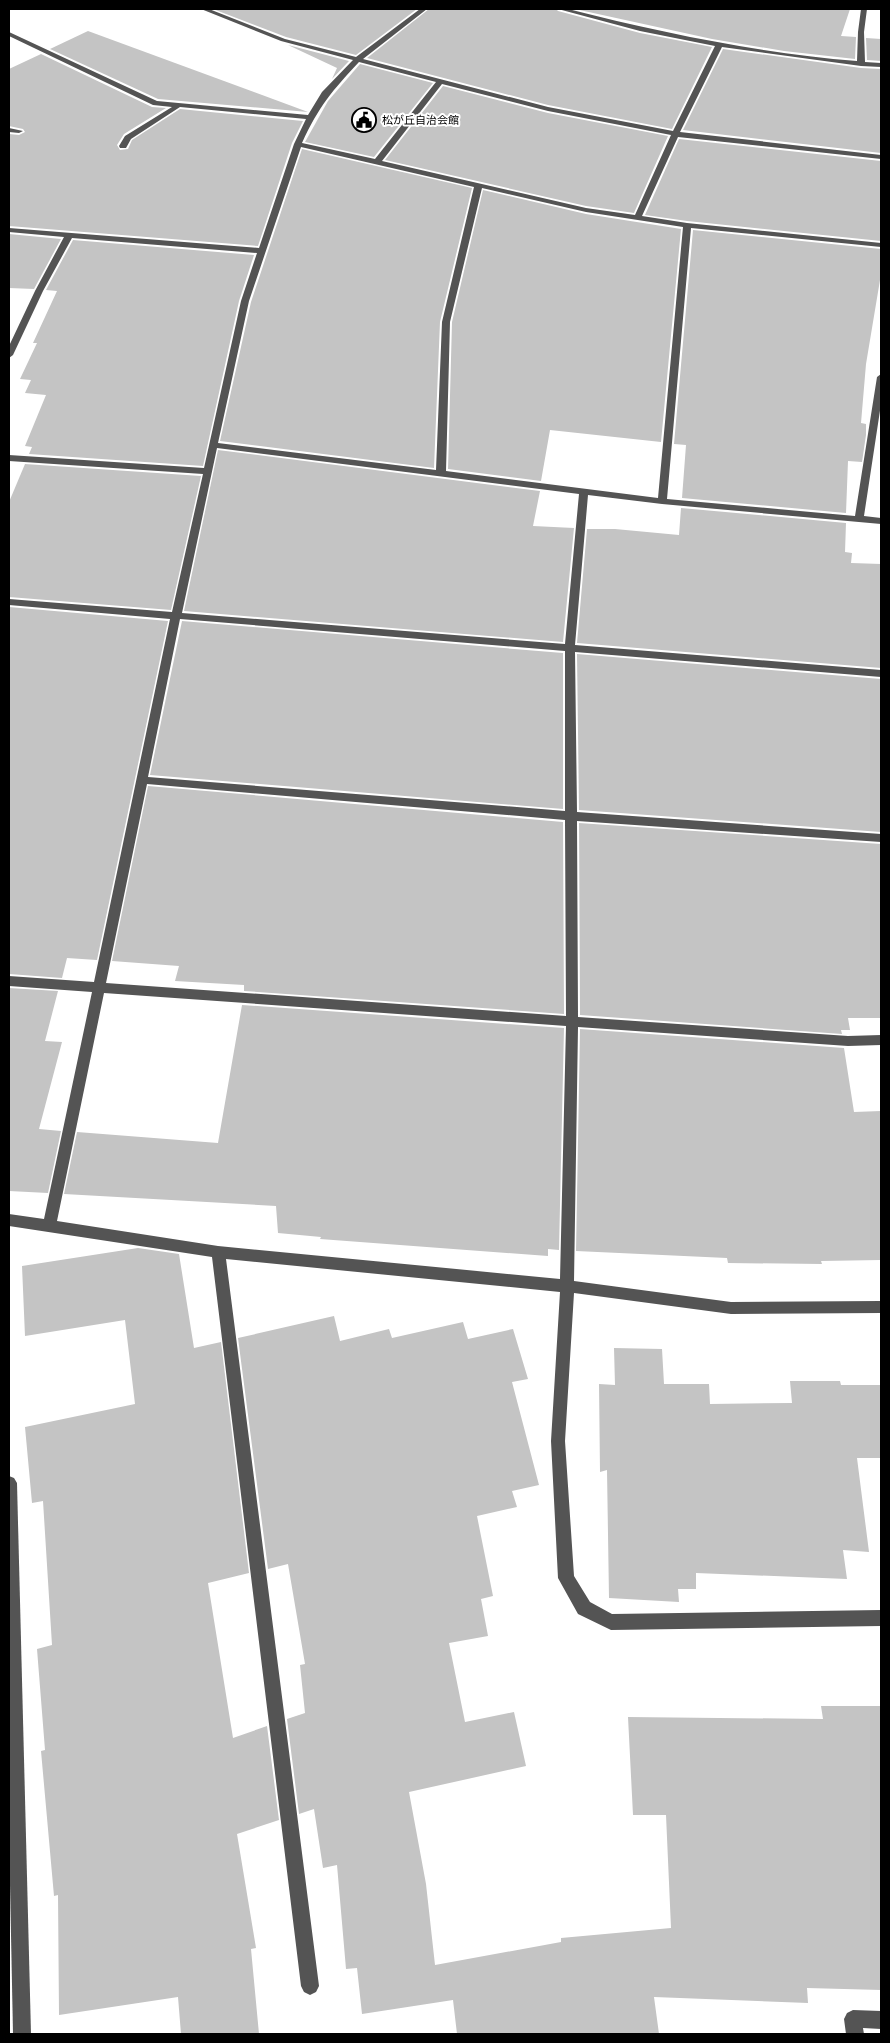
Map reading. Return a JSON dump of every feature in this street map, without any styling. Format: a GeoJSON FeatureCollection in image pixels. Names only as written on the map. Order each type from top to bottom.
{"type":"FeatureCollection","features":[{"type":"Feature","properties":{"kind":"street"},"geometry":{"type":"LineString","coordinates":[[204,9],[283,40],[548,109],[674,134],[881,157]]}},
{"type":"Feature","properties":{"kind":"street"},"geometry":{"type":"LineString","coordinates":[[49,1226],[206,471],[245,301],[298,144],[310,117],[325,94],[357,60],[424,9]]}},
{"type":"Feature","properties":{"kind":"street"},"geometry":{"type":"LineString","coordinates":[[562,9],[642,30],[719,46],[881,65]]}},
{"type":"Feature","properties":{"kind":"street"},"geometry":{"type":"LineString","coordinates":[[579,14],[595,9]]}},
{"type":"Feature","properties":{"kind":"street"},"geometry":{"type":"LineString","coordinates":[[861,64],[861,32],[864,9]]}},
{"type":"Feature","properties":{"kind":"street"},"geometry":{"type":"LineString","coordinates":[[9,34],[156,102],[310,117]]}},
{"type":"Feature","properties":{"kind":"street"},"geometry":{"type":"LineString","coordinates":[[638,217],[674,134],[719,46]]}},
{"type":"Feature","properties":{"kind":"street"},"geometry":{"type":"LineString","coordinates":[[376,162],[440,82]]}},
{"type":"Feature","properties":{"kind":"street"},"geometry":{"type":"LineString","coordinates":[[123,146],[128,138],[179,105]]}},
{"type":"Feature","properties":{"kind":"street"},"geometry":{"type":"LineString","coordinates":[[9,130],[20,131]]}},
{"type":"Feature","properties":{"kind":"street"},"geometry":{"type":"LineString","coordinates":[[298,144],[586,210],[686,225],[881,245]]}},
{"type":"Feature","properties":{"kind":"street"},"geometry":{"type":"LineString","coordinates":[[442,473],[446,322],[478,186]]}},
{"type":"Feature","properties":{"kind":"street"},"geometry":{"type":"LineString","coordinates":[[662,501],[686,225]]}},
{"type":"Feature","properties":{"kind":"street"},"geometry":{"type":"LineString","coordinates":[[9,230],[261,251]]}},
{"type":"Feature","properties":{"kind":"street"},"geometry":{"type":"LineString","coordinates":[[9,356],[39,291],[70,234]]}},
{"type":"Feature","properties":{"kind":"street"},"geometry":{"type":"LineString","coordinates":[[859,519],[881,377]]}},
{"type":"Feature","properties":{"kind":"street"},"geometry":{"type":"LineString","coordinates":[[212,445],[662,501],[881,522]]}},
{"type":"Feature","properties":{"kind":"street"},"geometry":{"type":"LineString","coordinates":[[9,458],[206,471]]}},
{"type":"Feature","properties":{"kind":"street"},"geometry":{"type":"LineString","coordinates":[[584,491],[570,648],[572,1022],[567,1286],[558,1441],[566,1578],[584,1608],[611,1622],[881,1618]]}},
{"type":"Feature","properties":{"kind":"street"},"geometry":{"type":"LineString","coordinates":[[9,602],[881,674]]}},
{"type":"Feature","properties":{"kind":"street"},"geometry":{"type":"LineString","coordinates":[[141,780],[570,816],[881,838]]}},
{"type":"Feature","properties":{"kind":"street"},"geometry":{"type":"LineString","coordinates":[[9,981],[99,989],[848,1041],[881,1040]]}},
{"type":"Feature","properties":{"kind":"street"},"geometry":{"type":"LineString","coordinates":[[9,1220],[218,1252],[567,1286],[731,1308],[881,1307]]}},
{"type":"Feature","properties":{"kind":"street"},"geometry":{"type":"LineString","coordinates":[[218,1252],[310,1986]]}},
{"type":"Feature","properties":{"kind":"street"},"geometry":{"type":"LineString","coordinates":[[9,1483],[22,2034]]}},
{"type":"Feature","properties":{"kind":"street"},"geometry":{"type":"LineString","coordinates":[[855,2034],[853,2019],[881,2020]]}},
{"type":"Feature","properties":{"kind":"building"},"geometry":{"type":"Polygon","coordinates":[[[213,9],[417,9],[356,55],[286,37],[213,9]]]}},
{"type":"Feature","properties":{"kind":"building"},"geometry":{"type":"Polygon","coordinates":[[[429,9],[556,9],[640,33],[712,47],[672,129],[548,105],[367,58],[429,9]]]}},
{"type":"Feature","properties":{"kind":"building"},"geometry":{"type":"Polygon","coordinates":[[[575,9],[850,9],[841,36],[856,37],[855,59],[784,51],[712,39],[575,9]]]}},
{"type":"Feature","properties":{"kind":"building"},"geometry":{"type":"Polygon","coordinates":[[[88,31],[308,112],[158,99],[50,49],[88,31]]]}},
{"type":"Feature","properties":{"kind":"building"},"geometry":{"type":"Polygon","coordinates":[[[866,38],[881,39],[881,61],[867,60],[866,38]]]}},
{"type":"Feature","properties":{"kind":"building"},"geometry":{"type":"Polygon","coordinates":[[[288,45],[349,61],[332,79],[337,68],[288,45]]]}},
{"type":"Feature","properties":{"kind":"building"},"geometry":{"type":"Polygon","coordinates":[[[723,49],[861,68],[881,69],[881,153],[683,130],[723,49]]]}},
{"type":"Feature","properties":{"kind":"building"},"geometry":{"type":"Polygon","coordinates":[[[41,54],[152,107],[166,108],[124,134],[117,145],[120,150],[128,149],[132,140],[180,109],[303,121],[292,143],[258,246],[9,226],[9,134],[19,135],[25,132],[23,129],[9,126],[9,69],[41,54]]]}},
{"type":"Feature","properties":{"kind":"building"},"geometry":{"type":"Polygon","coordinates":[[[360,64],[433,83],[374,157],[305,142],[328,101],[360,64]]]}},
{"type":"Feature","properties":{"kind":"building"},"geometry":{"type":"Polygon","coordinates":[[[443,86],[548,113],[668,136],[634,213],[586,206],[385,160],[443,86]]]}},
{"type":"Feature","properties":{"kind":"building"},"geometry":{"type":"Polygon","coordinates":[[[679,139],[881,161],[881,241],[645,215],[679,139]]]}},
{"type":"Feature","properties":{"kind":"building"},"geometry":{"type":"Polygon","coordinates":[[[302,149],[472,188],[440,322],[434,468],[220,441],[251,302],[302,149]]]}},
{"type":"Feature","properties":{"kind":"building"},"geometry":{"type":"Polygon","coordinates":[[[483,190],[586,214],[681,229],[661,442],[550,430],[541,481],[448,469],[452,322],[483,190]]]}},
{"type":"Feature","properties":{"kind":"building"},"geometry":{"type":"Polygon","coordinates":[[[693,230],[881,249],[881,274],[866,364],[861,423],[866,424],[866,435],[862,462],[848,461],[846,513],[682,498],[686,445],[674,444],[693,230]]]}},
{"type":"Feature","properties":{"kind":"building"},"geometry":{"type":"Polygon","coordinates":[[[9,234],[61,239],[34,289],[9,288],[9,234]]]}},
{"type":"Feature","properties":{"kind":"building"},"geometry":{"type":"Polygon","coordinates":[[[73,240],[254,255],[239,301],[203,466],[29,454],[32,447],[25,446],[46,395],[25,393],[31,380],[20,379],[37,343],[33,343],[57,291],[46,290],[73,240]]]}},
{"type":"Feature","properties":{"kind":"building"},"geometry":{"type":"Polygon","coordinates":[[[218,450],[540,491],[533,526],[574,528],[563,642],[184,611],[218,450]]]}},
{"type":"Feature","properties":{"kind":"building"},"geometry":{"type":"Polygon","coordinates":[[[25,464],[201,476],[171,610],[9,597],[9,502],[25,464]]]}},
{"type":"Feature","properties":{"kind":"building"},"geometry":{"type":"Polygon","coordinates":[[[681,508],[846,523],[845,552],[852,553],[851,563],[881,564],[881,668],[577,643],[587,529],[615,529],[679,535],[681,508]]]}},
{"type":"Feature","properties":{"kind":"building"},"geometry":{"type":"Polygon","coordinates":[[[9,607],[168,621],[97,960],[67,958],[62,978],[9,974],[9,607]]]}},
{"type":"Feature","properties":{"kind":"building"},"geometry":{"type":"Polygon","coordinates":[[[182,621],[563,653],[563,809],[150,775],[182,621]]]}},
{"type":"Feature","properties":{"kind":"building"},"geometry":{"type":"Polygon","coordinates":[[[577,654],[881,679],[881,832],[579,810],[577,654]]]}},
{"type":"Feature","properties":{"kind":"building"},"geometry":{"type":"Polygon","coordinates":[[[148,786],[563,822],[564,1014],[244,991],[244,985],[175,981],[179,966],[112,961],[148,786]]]}},
{"type":"Feature","properties":{"kind":"building"},"geometry":{"type":"Polygon","coordinates":[[[579,823],[881,844],[881,1018],[848,1018],[850,1030],[841,1030],[842,1034],[580,1015],[579,823]]]}},
{"type":"Feature","properties":{"kind":"building"},"geometry":{"type":"Polygon","coordinates":[[[9,988],[58,991],[45,1041],[62,1042],[39,1129],[61,1131],[48,1193],[9,1191],[9,988]]]}},
{"type":"Feature","properties":{"kind":"building"},"geometry":{"type":"Polygon","coordinates":[[[242,1005],[564,1028],[559,1250],[548,1249],[548,1256],[320,1239],[321,1237],[278,1233],[276,1206],[64,1194],[77,1132],[218,1143],[242,1005]]]}},
{"type":"Feature","properties":{"kind":"building"},"geometry":{"type":"Polygon","coordinates":[[[580,1029],[844,1048],[854,1112],[881,1111],[881,1260],[821,1261],[822,1264],[728,1263],[727,1258],[576,1251],[580,1029]]]}},
{"type":"Feature","properties":{"kind":"building"},"geometry":{"type":"Polygon","coordinates":[[[138,1248],[179,1254],[194,1348],[221,1342],[249,1573],[208,1583],[233,1738],[267,1726],[279,1820],[237,1834],[256,1948],[251,1949],[259,2034],[181,2034],[178,1997],[59,2015],[58,1895],[54,1896],[41,1751],[45,1750],[37,1649],[52,1645],[43,1501],[32,1503],[25,1427],[135,1404],[125,1320],[25,1336],[22,1266],[138,1248]]]}},
{"type":"Feature","properties":{"kind":"building"},"geometry":{"type":"Polygon","coordinates":[[[334,1316],[340,1341],[389,1329],[392,1338],[463,1322],[468,1339],[513,1329],[528,1379],[512,1382],[539,1485],[512,1491],[517,1507],[477,1516],[493,1596],[481,1599],[488,1636],[449,1643],[465,1722],[514,1712],[526,1766],[409,1792],[426,1884],[435,1965],[561,1942],[561,1938],[671,1928],[666,1815],[633,1815],[628,1717],[823,1719],[821,1706],[881,1706],[881,1990],[807,1988],[808,2003],[654,1997],[659,2034],[457,2034],[453,2000],[362,2014],[357,1968],[346,1969],[337,1865],[323,1868],[314,1809],[299,1814],[287,1719],[305,1713],[300,1665],[305,1664],[288,1564],[268,1569],[238,1338],[334,1316]]]}},
{"type":"Feature","properties":{"kind":"building"},"geometry":{"type":"Polygon","coordinates":[[[614,1348],[662,1349],[664,1384],[709,1384],[710,1404],[792,1403],[790,1381],[840,1381],[841,1385],[881,1385],[881,1458],[857,1458],[869,1552],[843,1550],[847,1579],[696,1573],[696,1589],[678,1589],[679,1602],[609,1598],[607,1470],[600,1472],[599,1384],[615,1385],[614,1348]]]}},
{"type":"Feature","properties":{"kind":"place","name":"松が丘自治会館"},"geometry":{"type":"Point","coordinates":[364,120]}}]}
